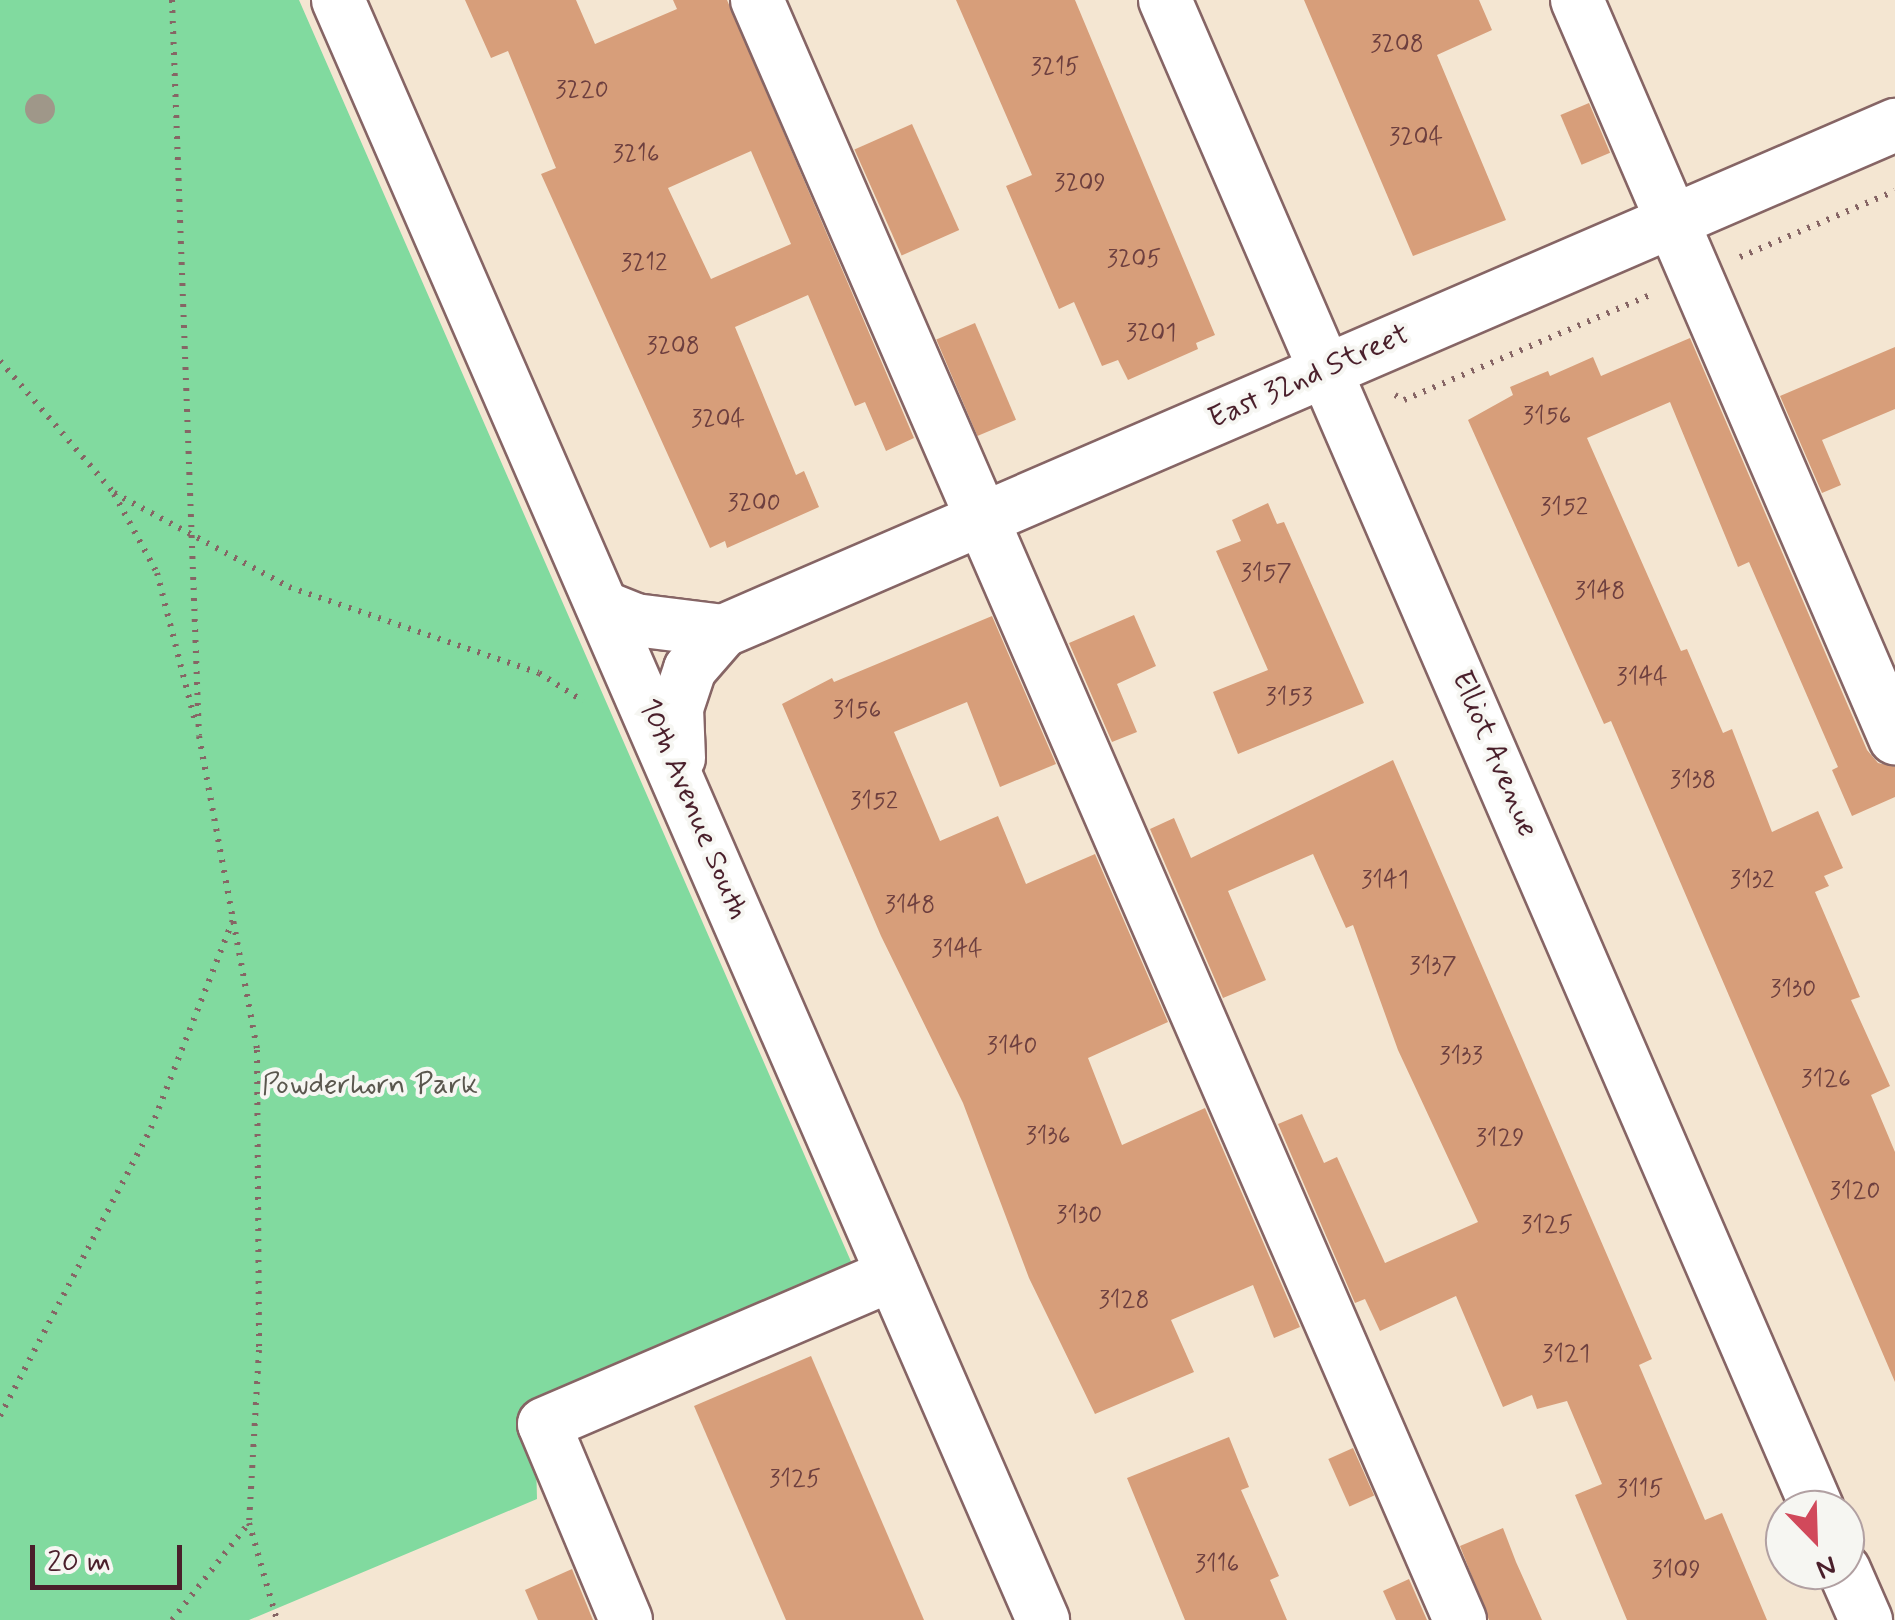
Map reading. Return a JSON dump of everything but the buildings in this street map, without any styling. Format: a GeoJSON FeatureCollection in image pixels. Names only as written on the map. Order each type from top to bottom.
{"type":"FeatureCollection","features":[{"type":"Feature","properties":{"kind":"street","name":"10th Avenue South"},"geometry":{"type":"LineString","coordinates":[[338,0],[679,775],[1043,1620]]}},
{"type":"Feature","properties":{"kind":"street"},"geometry":{"type":"LineString","coordinates":[[757,0],[987,519],[1460,1620]]}},
{"type":"Feature","properties":{"kind":"street","name":"Elliot Avenue"},"geometry":{"type":"LineString","coordinates":[[1165,0],[1809,1490]]}},
{"type":"Feature","properties":{"kind":"street"},"geometry":{"type":"LineString","coordinates":[[1577,0],[1895,738]]}},
{"type":"Feature","properties":{"kind":"street","name":"East 32nd Street"},"geometry":{"type":"LineString","coordinates":[[679,775],[677,708],[690,669],[723,631],[1895,125]]}},
{"type":"Feature","properties":{"kind":"street"},"geometry":{"type":"LineString","coordinates":[[606,608],[635,620],[723,631]]}},
{"type":"Feature","properties":{"kind":"street"},"geometry":{"type":"LineString","coordinates":[[626,1620],[544,1424],[892,1275]]}},
{"type":"Feature","properties":{"kind":"street"},"geometry":{"type":"LineString","coordinates":[[1853,1590],[1866,1620]]}},
{"type":"Feature","properties":{"kind":"path"},"geometry":{"type":"LineString","coordinates":[[172,0],[199,736]]}},
{"type":"Feature","properties":{"kind":"path"},"geometry":{"type":"LineString","coordinates":[[1390,392],[1404,400],[1895,191]]}},
{"type":"Feature","properties":{"kind":"path"},"geometry":{"type":"LineString","coordinates":[[0,360],[114,493],[158,573],[199,736],[257,1050],[259,1350],[249,1523],[277,1620]]}},
{"type":"Feature","properties":{"kind":"path"},"geometry":{"type":"LineString","coordinates":[[114,493],[288,587],[539,674],[582,701]]}},
{"type":"Feature","properties":{"kind":"path"},"geometry":{"type":"LineString","coordinates":[[0,1416],[151,1128],[233,920]]}},
{"type":"Feature","properties":{"kind":"path"},"geometry":{"type":"LineString","coordinates":[[172,1620],[249,1523]]}},
{"type":"Feature","properties":{"kind":"green space","name":"Powderhorn Park"},"geometry":{"type":"Polygon","coordinates":[[[0,0],[299,0],[860,1282],[535,1417],[537,1499],[249,1620],[0,1620],[0,0]]]}}]}
